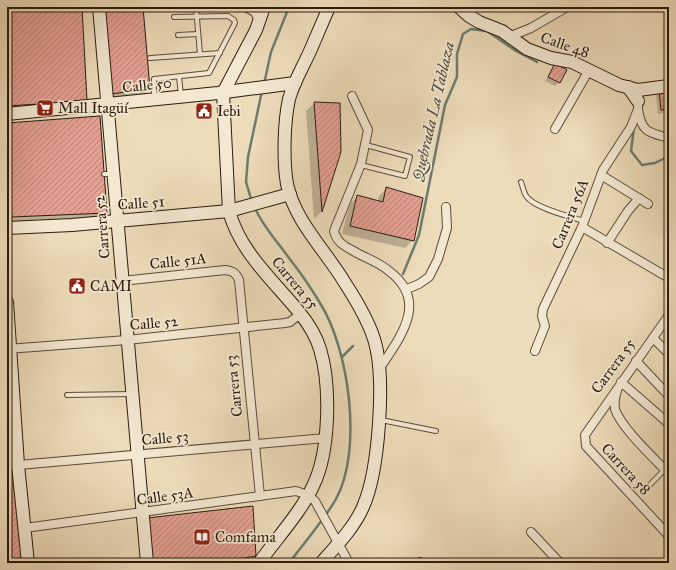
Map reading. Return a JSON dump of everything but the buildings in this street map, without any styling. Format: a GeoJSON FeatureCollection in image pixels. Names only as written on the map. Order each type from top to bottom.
{"type":"FeatureCollection","features":[{"type":"Feature","properties":{"kind":"street","name":"Carrera 52"},"geometry":{"type":"LineString","coordinates":[[99,7],[108,105],[109,174],[117,220],[147,563]]}},
{"type":"Feature","properties":{"kind":"street"},"geometry":{"type":"LineString","coordinates":[[245,7],[255,12],[259,21]]}},
{"type":"Feature","properties":{"kind":"street"},"geometry":{"type":"LineString","coordinates":[[226,92],[264,7]]}},
{"type":"Feature","properties":{"kind":"street"},"geometry":{"type":"LineString","coordinates":[[321,563],[339,543],[362,509],[369,492],[373,474],[379,420],[380,368],[374,339],[360,307],[345,282],[284,196],[286,140],[289,99],[292,83],[329,7]]}},
{"type":"Feature","properties":{"kind":"street","name":"Calle 48"},"geometry":{"type":"LineString","coordinates":[[459,7],[479,22],[511,36],[527,49],[551,58],[572,62],[589,70],[635,97],[669,86]]}},
{"type":"Feature","properties":{"kind":"street"},"geometry":{"type":"LineString","coordinates":[[511,36],[531,28],[568,7]]}},
{"type":"Feature","properties":{"kind":"street"},"geometry":{"type":"LineString","coordinates":[[555,129],[589,70]]}},
{"type":"Feature","properties":{"kind":"street","name":"Calle 50"},"geometry":{"type":"LineString","coordinates":[[7,114],[182,97],[292,83]]}},
{"type":"Feature","properties":{"kind":"street","name":"Carrera 55"},"geometry":{"type":"LineString","coordinates":[[226,92],[232,210],[237,235],[243,246],[300,314],[313,333],[324,364],[326,383],[326,438],[320,471],[308,495],[259,563]]}},
{"type":"Feature","properties":{"kind":"street"},"geometry":{"type":"LineString","coordinates":[[352,96],[368,130],[366,146],[361,164],[334,231],[339,243],[389,270],[407,289],[411,305],[406,326],[380,368]]}},
{"type":"Feature","properties":{"kind":"street"},"geometry":{"type":"LineString","coordinates":[[635,97],[641,124],[645,130],[669,138]]}},
{"type":"Feature","properties":{"kind":"street","name":"Carrera 56A"},"geometry":{"type":"LineString","coordinates":[[535,351],[545,326],[542,316],[543,309],[583,224],[601,175],[631,127],[635,97]]}},
{"type":"Feature","properties":{"kind":"street"},"geometry":{"type":"LineString","coordinates":[[601,175],[648,204]]}},
{"type":"Feature","properties":{"kind":"street","name":"Calle 51"},"geometry":{"type":"LineString","coordinates":[[7,228],[232,210],[284,196]]}},
{"type":"Feature","properties":{"kind":"street"},"geometry":{"type":"LineString","coordinates":[[607,243],[628,211],[639,198]]}},
{"type":"Feature","properties":{"kind":"street"},"geometry":{"type":"LineString","coordinates":[[407,289],[419,284],[429,277],[438,259],[447,228],[446,207]]}},
{"type":"Feature","properties":{"kind":"street"},"geometry":{"type":"LineString","coordinates":[[583,224],[607,243],[669,278]]}},
{"type":"Feature","properties":{"kind":"street","name":"Calle 51A"},"geometry":{"type":"LineString","coordinates":[[122,281],[225,270],[231,270],[236,274]]}},
{"type":"Feature","properties":{"kind":"street","name":"Carrera 53"},"geometry":{"type":"LineString","coordinates":[[236,274],[239,280],[260,496]]}},
{"type":"Feature","properties":{"kind":"street"},"geometry":{"type":"LineString","coordinates":[[7,302],[13,466],[25,528],[28,563]]}},
{"type":"Feature","properties":{"kind":"street","name":"Calle 52"},"geometry":{"type":"LineString","coordinates":[[9,349],[244,329],[290,322],[300,314]]}},
{"type":"Feature","properties":{"kind":"street","name":"Carrera 55"},"geometry":{"type":"LineString","coordinates":[[585,435],[669,315]]}},
{"type":"Feature","properties":{"kind":"street"},"geometry":{"type":"LineString","coordinates":[[653,338],[669,354]]}},
{"type":"Feature","properties":{"kind":"street"},"geometry":{"type":"LineString","coordinates":[[636,361],[669,396]]}},
{"type":"Feature","properties":{"kind":"street"},"geometry":{"type":"LineString","coordinates":[[667,471],[630,432],[616,410],[614,399],[619,385],[668,423]]}},
{"type":"Feature","properties":{"kind":"street","name":"Carrera 58"},"geometry":{"type":"LineString","coordinates":[[585,435],[586,446],[669,536]]}},
{"type":"Feature","properties":{"kind":"street","name":"Calle 53"},"geometry":{"type":"LineString","coordinates":[[13,466],[326,438]]}},
{"type":"Feature","properties":{"kind":"street","name":"Calle 53A"},"geometry":{"type":"LineString","coordinates":[[25,528],[143,513],[290,491],[308,495]]}},
{"type":"Feature","properties":{"kind":"street"},"geometry":{"type":"LineString","coordinates":[[308,495],[317,504],[349,563]]}},
{"type":"Feature","properties":{"kind":"street"},"geometry":{"type":"LineString","coordinates":[[531,532],[559,563]]}},
{"type":"Feature","properties":{"kind":"lane"},"geometry":{"type":"LineString","coordinates":[[196,7],[200,54]]}},
{"type":"Feature","properties":{"kind":"lane"},"geometry":{"type":"LineString","coordinates":[[154,100],[154,79],[210,73],[233,26],[234,20],[228,16],[196,15],[174,17]]}},
{"type":"Feature","properties":{"kind":"lane"},"geometry":{"type":"LineString","coordinates":[[178,36],[198,34]]}},
{"type":"Feature","properties":{"kind":"lane"},"geometry":{"type":"LineString","coordinates":[[150,58],[220,53]]}},
{"type":"Feature","properties":{"kind":"lane"},"geometry":{"type":"LineString","coordinates":[[179,76],[182,97]]}},
{"type":"Feature","properties":{"kind":"lane"},"geometry":{"type":"LineString","coordinates":[[361,164],[405,176],[410,156],[366,146]]}},
{"type":"Feature","properties":{"kind":"lane"},"geometry":{"type":"LineString","coordinates":[[522,182],[526,196],[530,200],[583,224]]}},
{"type":"Feature","properties":{"kind":"lane"},"geometry":{"type":"LineString","coordinates":[[67,395],[132,394]]}},
{"type":"Feature","properties":{"kind":"lane"},"geometry":{"type":"LineString","coordinates":[[379,420],[436,431]]}},
{"type":"Feature","properties":{"kind":"lane"},"geometry":{"type":"LineString","coordinates":[[644,491],[667,471]]}},
{"type":"Feature","properties":{"kind":"lane"},"geometry":{"type":"LineString","coordinates":[[414,563],[420,560]]}},
{"type":"Feature","properties":{"kind":"waterway"},"geometry":{"type":"LineString","coordinates":[[264,84],[271,52],[289,7]]}},
{"type":"Feature","properties":{"kind":"waterway","name":"Quebrada La Tablaza"},"geometry":{"type":"LineString","coordinates":[[403,274],[419,235],[445,105],[457,77],[457,54],[463,34],[471,29],[487,31],[516,51],[537,62]]}},
{"type":"Feature","properties":{"kind":"waterway"},"geometry":{"type":"LineString","coordinates":[[252,202],[246,182],[248,157],[262,91]]}},
{"type":"Feature","properties":{"kind":"waterway","name":"Quebrada La Tablaza"},"geometry":{"type":"LineString","coordinates":[[634,127],[631,151],[642,165],[655,163],[669,156]]}},
{"type":"Feature","properties":{"kind":"waterway"},"geometry":{"type":"LineString","coordinates":[[255,208],[266,228],[313,292],[330,323],[339,346],[349,400],[349,454],[344,478],[336,499],[331,507],[289,563]]}},
{"type":"Feature","properties":{"kind":"waterway","name":"Quebrada La Tablaza"},"geometry":{"type":"LineString","coordinates":[[342,357],[353,346]]}},
{"type":"Feature","properties":{"kind":"place","name":"Mall Itagüí"},"geometry":{"type":"Point","coordinates":[45,108]}},
{"type":"Feature","properties":{"kind":"place","name":"Iebi"},"geometry":{"type":"Point","coordinates":[204,111]}},
{"type":"Feature","properties":{"kind":"place","name":"CAMI"},"geometry":{"type":"Point","coordinates":[77,286]}},
{"type":"Feature","properties":{"kind":"place","name":"Comfama"},"geometry":{"type":"Point","coordinates":[202,537]}}]}
